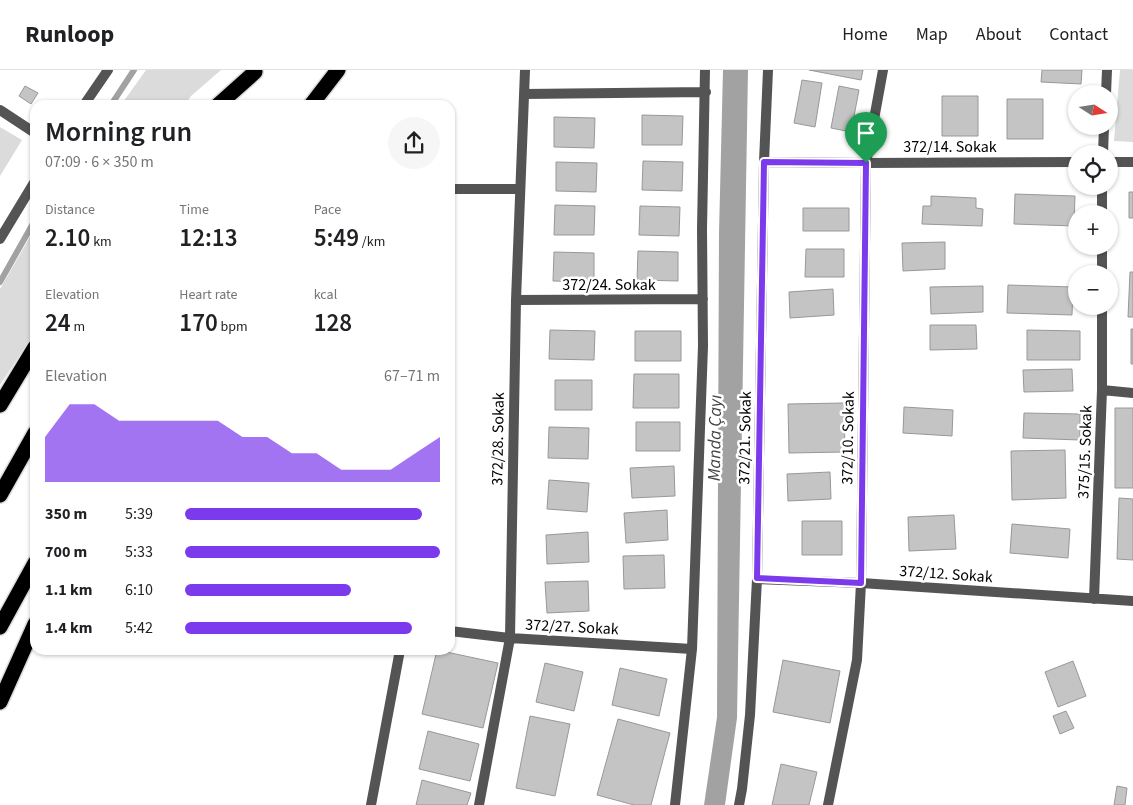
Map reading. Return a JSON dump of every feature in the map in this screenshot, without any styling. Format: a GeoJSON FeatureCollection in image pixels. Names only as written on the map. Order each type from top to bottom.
{"type":"FeatureCollection","features":[{"type":"Feature","properties":{"kind":"highway"},"geometry":{"type":"LineString","coordinates":[[315,100],[338,70]]}},
{"type":"Feature","properties":{"kind":"highway"},"geometry":{"type":"LineString","coordinates":[[224,100],[256,71]]}},
{"type":"Feature","properties":{"kind":"highway"},"geometry":{"type":"LineString","coordinates":[[236,100],[256,71]]}},
{"type":"Feature","properties":{"kind":"highway"},"geometry":{"type":"LineString","coordinates":[[0,405],[30,355]]}},
{"type":"Feature","properties":{"kind":"highway"},"geometry":{"type":"LineString","coordinates":[[0,495],[30,442]]}},
{"type":"Feature","properties":{"kind":"highway"},"geometry":{"type":"LineString","coordinates":[[0,626],[30,572]]}},
{"type":"Feature","properties":{"kind":"highway"},"geometry":{"type":"LineString","coordinates":[[0,702],[30,635]]}},
{"type":"Feature","properties":{"kind":"street"},"geometry":{"type":"LineString","coordinates":[[87,100],[108,70]]}},
{"type":"Feature","properties":{"kind":"street","name":"372/28. Sokak"},"geometry":{"type":"LineString","coordinates":[[479,805],[510,638],[519,189],[526,70]]}},
{"type":"Feature","properties":{"kind":"street"},"geometry":{"type":"LineString","coordinates":[[675,805],[692,649],[703,346],[702,229],[705,70]]}},
{"type":"Feature","properties":{"kind":"street","name":"372/21. Sokak"},"geometry":{"type":"LineString","coordinates":[[739,805],[750,715],[757,578],[764,162],[768,70]]}},
{"type":"Feature","properties":{"kind":"street","name":"372/10. Sokak"},"geometry":{"type":"LineString","coordinates":[[828,805],[857,660],[861,583],[866,163],[883,70]]}},
{"type":"Feature","properties":{"kind":"street"},"geometry":{"type":"LineString","coordinates":[[1106,85],[1107,70]]}},
{"type":"Feature","properties":{"kind":"street"},"geometry":{"type":"LineString","coordinates":[[524,94],[706,92]]}},
{"type":"Feature","properties":{"kind":"street"},"geometry":{"type":"LineString","coordinates":[[0,110],[30,130]]}},
{"type":"Feature","properties":{"kind":"street","name":"372/14. Sokak"},"geometry":{"type":"LineString","coordinates":[[764,162],[1068,162]]}},
{"type":"Feature","properties":{"kind":"street"},"geometry":{"type":"LineString","coordinates":[[1118,162],[1133,162]]}},
{"type":"Feature","properties":{"kind":"street"},"geometry":{"type":"LineString","coordinates":[[0,239],[30,189]]}},
{"type":"Feature","properties":{"kind":"street"},"geometry":{"type":"LineString","coordinates":[[455,189],[519,189]]}},
{"type":"Feature","properties":{"kind":"street","name":"372/24. Sokak"},"geometry":{"type":"LineString","coordinates":[[516,300],[702,299]]}},
{"type":"Feature","properties":{"kind":"street","name":"375/15. Sokak"},"geometry":{"type":"LineString","coordinates":[[1094,599],[1102,390],[1102,315]]}},
{"type":"Feature","properties":{"kind":"street"},"geometry":{"type":"LineString","coordinates":[[1102,390],[1133,393]]}},
{"type":"Feature","properties":{"kind":"street","name":"372/12. Sokak"},"geometry":{"type":"LineString","coordinates":[[757,578],[1133,601]]}},
{"type":"Feature","properties":{"kind":"street","name":"372/27. Sokak"},"geometry":{"type":"LineString","coordinates":[[455,632],[510,638],[692,649]]}},
{"type":"Feature","properties":{"kind":"street"},"geometry":{"type":"LineString","coordinates":[[371,805],[399,655]]}},
{"type":"Feature","properties":{"kind":"shaded area"},"geometry":{"type":"Polygon","coordinates":[[[146,70],[221,70],[188,100],[125,100],[146,70]]]}},
{"type":"Feature","properties":{"kind":"shaded area"},"geometry":{"type":"Polygon","coordinates":[[[723,70],[748,70],[737,718],[725,805],[704,805],[717,717],[719,233],[723,70]]]}},
{"type":"Feature","properties":{"kind":"shaded area"},"geometry":{"type":"Polygon","coordinates":[[[1120,70],[1133,70],[1133,142],[1114,141],[1115,135],[1118,135],[1120,70]]]}},
{"type":"Feature","properties":{"kind":"shaded area"},"geometry":{"type":"Polygon","coordinates":[[[0,127],[22,140],[0,176],[0,127]]]}},
{"type":"Feature","properties":{"kind":"shaded area"},"geometry":{"type":"Polygon","coordinates":[[[30,237],[30,340],[0,385],[0,289],[30,237]]]}},
{"type":"Feature","properties":{"kind":"building"},"geometry":{"type":"Polygon","coordinates":[[[809,70],[863,70],[861,80],[809,70]]]}},
{"type":"Feature","properties":{"kind":"building"},"geometry":{"type":"Polygon","coordinates":[[[1042,70],[1082,70],[1081,84],[1041,82],[1042,70]]]}},
{"type":"Feature","properties":{"kind":"building"},"geometry":{"type":"Polygon","coordinates":[[[802,80],[822,83],[815,127],[794,123],[802,80]]]}},
{"type":"Feature","properties":{"kind":"building"},"geometry":{"type":"Polygon","coordinates":[[[25,86],[38,93],[34,100],[30,100],[30,103],[19,96],[25,86]]]}},
{"type":"Feature","properties":{"kind":"building"},"geometry":{"type":"Polygon","coordinates":[[[839,86],[859,90],[851,132],[831,128],[839,86]]]}},
{"type":"Feature","properties":{"kind":"building"},"geometry":{"type":"Polygon","coordinates":[[[942,96],[978,96],[978,136],[942,136],[942,96]]]}},
{"type":"Feature","properties":{"kind":"building"},"geometry":{"type":"Polygon","coordinates":[[[1007,99],[1043,99],[1043,139],[1007,139],[1007,99]]]}},
{"type":"Feature","properties":{"kind":"building"},"geometry":{"type":"Polygon","coordinates":[[[642,115],[683,116],[682,145],[642,145],[642,115]]]}},
{"type":"Feature","properties":{"kind":"building"},"geometry":{"type":"Polygon","coordinates":[[[554,117],[595,118],[594,148],[554,147],[554,117]]]}},
{"type":"Feature","properties":{"kind":"building"},"geometry":{"type":"Polygon","coordinates":[[[643,161],[683,162],[682,191],[642,190],[643,161]]]}},
{"type":"Feature","properties":{"kind":"building"},"geometry":{"type":"Polygon","coordinates":[[[556,162],[597,163],[596,192],[556,191],[556,162]]]}},
{"type":"Feature","properties":{"kind":"building"},"geometry":{"type":"Polygon","coordinates":[[[1129,192],[1133,192],[1133,218],[1129,218],[1129,192]]]}},
{"type":"Feature","properties":{"kind":"building"},"geometry":{"type":"Polygon","coordinates":[[[1015,194],[1075,196],[1075,205],[1068,205],[1068,226],[1014,224],[1015,194]]]}},
{"type":"Feature","properties":{"kind":"building"},"geometry":{"type":"Polygon","coordinates":[[[931,196],[976,198],[976,208],[983,209],[982,226],[922,224],[923,206],[931,206],[931,196]]]}},
{"type":"Feature","properties":{"kind":"building"},"geometry":{"type":"Polygon","coordinates":[[[555,205],[595,206],[594,235],[554,235],[555,205]]]}},
{"type":"Feature","properties":{"kind":"building"},"geometry":{"type":"Polygon","coordinates":[[[640,206],[680,207],[679,236],[639,235],[640,206]]]}},
{"type":"Feature","properties":{"kind":"building"},"geometry":{"type":"Polygon","coordinates":[[[803,208],[849,208],[849,231],[803,231],[803,208]]]}},
{"type":"Feature","properties":{"kind":"building"},"geometry":{"type":"Polygon","coordinates":[[[945,242],[945,269],[903,271],[902,243],[945,242]]]}},
{"type":"Feature","properties":{"kind":"building"},"geometry":{"type":"Polygon","coordinates":[[[806,249],[844,249],[844,277],[805,277],[806,249]]]}},
{"type":"Feature","properties":{"kind":"building"},"geometry":{"type":"Polygon","coordinates":[[[638,251],[678,252],[678,281],[637,280],[638,251]]]}},
{"type":"Feature","properties":{"kind":"building"},"geometry":{"type":"Polygon","coordinates":[[[554,252],[594,253],[594,282],[553,281],[554,252]]]}},
{"type":"Feature","properties":{"kind":"building"},"geometry":{"type":"Polygon","coordinates":[[[1130,272],[1133,272],[1133,317],[1128,317],[1130,272]]]}},
{"type":"Feature","properties":{"kind":"building"},"geometry":{"type":"Polygon","coordinates":[[[1008,285],[1068,287],[1068,315],[1007,313],[1008,285]]]}},
{"type":"Feature","properties":{"kind":"building"},"geometry":{"type":"Polygon","coordinates":[[[983,286],[983,312],[931,314],[930,287],[983,286]]]}},
{"type":"Feature","properties":{"kind":"building"},"geometry":{"type":"Polygon","coordinates":[[[833,289],[834,315],[790,318],[789,292],[833,289]]]}},
{"type":"Feature","properties":{"kind":"building"},"geometry":{"type":"Polygon","coordinates":[[[930,325],[976,325],[977,349],[930,350],[930,325]]]}},
{"type":"Feature","properties":{"kind":"building"},"geometry":{"type":"Polygon","coordinates":[[[1131,329],[1133,329],[1133,364],[1131,364],[1131,329]]]}},
{"type":"Feature","properties":{"kind":"building"},"geometry":{"type":"Polygon","coordinates":[[[550,330],[595,331],[594,360],[549,359],[550,330]]]}},
{"type":"Feature","properties":{"kind":"building"},"geometry":{"type":"Polygon","coordinates":[[[1027,330],[1080,331],[1080,360],[1027,360],[1027,330]]]}},
{"type":"Feature","properties":{"kind":"building"},"geometry":{"type":"Polygon","coordinates":[[[635,331],[681,331],[681,361],[635,361],[635,331]]]}},
{"type":"Feature","properties":{"kind":"building"},"geometry":{"type":"Polygon","coordinates":[[[1072,369],[1073,391],[1024,392],[1023,370],[1072,369]]]}},
{"type":"Feature","properties":{"kind":"building"},"geometry":{"type":"Polygon","coordinates":[[[634,374],[679,374],[679,408],[633,408],[634,374]]]}},
{"type":"Feature","properties":{"kind":"building"},"geometry":{"type":"Polygon","coordinates":[[[555,380],[592,380],[592,410],[555,410],[555,380]]]}},
{"type":"Feature","properties":{"kind":"building"},"geometry":{"type":"Polygon","coordinates":[[[844,403],[845,452],[789,453],[788,404],[844,403]]]}},
{"type":"Feature","properties":{"kind":"building"},"geometry":{"type":"Polygon","coordinates":[[[904,407],[953,410],[952,436],[903,433],[904,407]]]}},
{"type":"Feature","properties":{"kind":"building"},"geometry":{"type":"Polygon","coordinates":[[[1115,408],[1133,408],[1133,488],[1115,488],[1115,408]]]}},
{"type":"Feature","properties":{"kind":"building"},"geometry":{"type":"Polygon","coordinates":[[[1024,413],[1080,414],[1080,440],[1023,438],[1024,413]]]}},
{"type":"Feature","properties":{"kind":"building"},"geometry":{"type":"Polygon","coordinates":[[[636,422],[680,422],[680,451],[636,451],[636,422]]]}},
{"type":"Feature","properties":{"kind":"building"},"geometry":{"type":"Polygon","coordinates":[[[549,427],[589,428],[588,459],[548,458],[549,427]]]}},
{"type":"Feature","properties":{"kind":"building"},"geometry":{"type":"Polygon","coordinates":[[[1065,450],[1066,498],[1012,500],[1011,451],[1065,450]]]}},
{"type":"Feature","properties":{"kind":"building"},"geometry":{"type":"Polygon","coordinates":[[[674,466],[675,496],[632,498],[630,468],[674,466]]]}},
{"type":"Feature","properties":{"kind":"building"},"geometry":{"type":"Polygon","coordinates":[[[830,472],[831,499],[788,501],[787,474],[830,472]]]}},
{"type":"Feature","properties":{"kind":"building"},"geometry":{"type":"Polygon","coordinates":[[[549,480],[589,483],[587,512],[547,509],[549,480]]]}},
{"type":"Feature","properties":{"kind":"building"},"geometry":{"type":"Polygon","coordinates":[[[1119,498],[1133,499],[1133,560],[1117,559],[1119,498]]]}},
{"type":"Feature","properties":{"kind":"building"},"geometry":{"type":"Polygon","coordinates":[[[667,510],[668,540],[626,543],[624,513],[667,510]]]}},
{"type":"Feature","properties":{"kind":"building"},"geometry":{"type":"Polygon","coordinates":[[[954,515],[956,549],[909,551],[908,517],[954,515]]]}},
{"type":"Feature","properties":{"kind":"building"},"geometry":{"type":"Polygon","coordinates":[[[802,521],[842,521],[842,555],[802,555],[802,521]]]}},
{"type":"Feature","properties":{"kind":"building"},"geometry":{"type":"Polygon","coordinates":[[[1012,524],[1070,529],[1068,558],[1010,553],[1012,524]]]}},
{"type":"Feature","properties":{"kind":"building"},"geometry":{"type":"Polygon","coordinates":[[[588,532],[589,562],[547,564],[546,535],[588,532]]]}},
{"type":"Feature","properties":{"kind":"building"},"geometry":{"type":"Polygon","coordinates":[[[664,555],[665,588],[624,589],[623,556],[664,555]]]}},
{"type":"Feature","properties":{"kind":"building"},"geometry":{"type":"Polygon","coordinates":[[[588,581],[589,611],[547,613],[545,582],[588,581]]]}},
{"type":"Feature","properties":{"kind":"building"},"geometry":{"type":"Polygon","coordinates":[[[455,654],[498,663],[483,728],[422,714],[436,655],[455,654]]]}},
{"type":"Feature","properties":{"kind":"building"},"geometry":{"type":"Polygon","coordinates":[[[783,660],[840,671],[830,723],[773,712],[783,660]]]}},
{"type":"Feature","properties":{"kind":"building"},"geometry":{"type":"Polygon","coordinates":[[[1073,661],[1086,696],[1058,707],[1045,672],[1073,661]]]}},
{"type":"Feature","properties":{"kind":"building"},"geometry":{"type":"Polygon","coordinates":[[[545,663],[583,672],[574,711],[536,702],[545,663]]]}},
{"type":"Feature","properties":{"kind":"building"},"geometry":{"type":"Polygon","coordinates":[[[620,668],[667,679],[659,716],[612,705],[620,668]]]}},
{"type":"Feature","properties":{"kind":"building"},"geometry":{"type":"Polygon","coordinates":[[[1066,711],[1074,728],[1060,734],[1053,716],[1066,711]]]}},
{"type":"Feature","properties":{"kind":"building"},"geometry":{"type":"Polygon","coordinates":[[[530,716],[570,724],[555,796],[516,788],[530,716]]]}},
{"type":"Feature","properties":{"kind":"building"},"geometry":{"type":"Polygon","coordinates":[[[618,719],[670,733],[651,805],[634,805],[597,795],[618,719]]]}},
{"type":"Feature","properties":{"kind":"building"},"geometry":{"type":"Polygon","coordinates":[[[428,731],[479,744],[470,781],[419,769],[428,731]]]}},
{"type":"Feature","properties":{"kind":"building"},"geometry":{"type":"Polygon","coordinates":[[[781,764],[817,772],[809,805],[772,805],[781,764]]]}},
{"type":"Feature","properties":{"kind":"building"},"geometry":{"type":"Polygon","coordinates":[[[422,780],[471,793],[467,805],[416,805],[422,780]]]}},
{"type":"Feature","properties":{"kind":"building"},"geometry":{"type":"Polygon","coordinates":[[[1117,786],[1127,788],[1125,805],[1114,805],[1117,786]]]}},
{"type":"Feature","properties":{"kind":"waterway"},"geometry":{"type":"LineString","coordinates":[[114,100],[134,70]]}},
{"type":"Feature","properties":{"kind":"waterway"},"geometry":{"type":"LineString","coordinates":[[0,282],[30,229]]}},
{"type":"Feature","properties":{"kind":"route"},"geometry":{"type":"LineString","coordinates":[[764,162],[866,163],[861,583],[757,578],[764,162]]}},
{"type":"Feature","properties":{"kind":"water label","name":"Manda Çayı"},"geometry":{"type":"Point","coordinates":[715,438]}}]}
